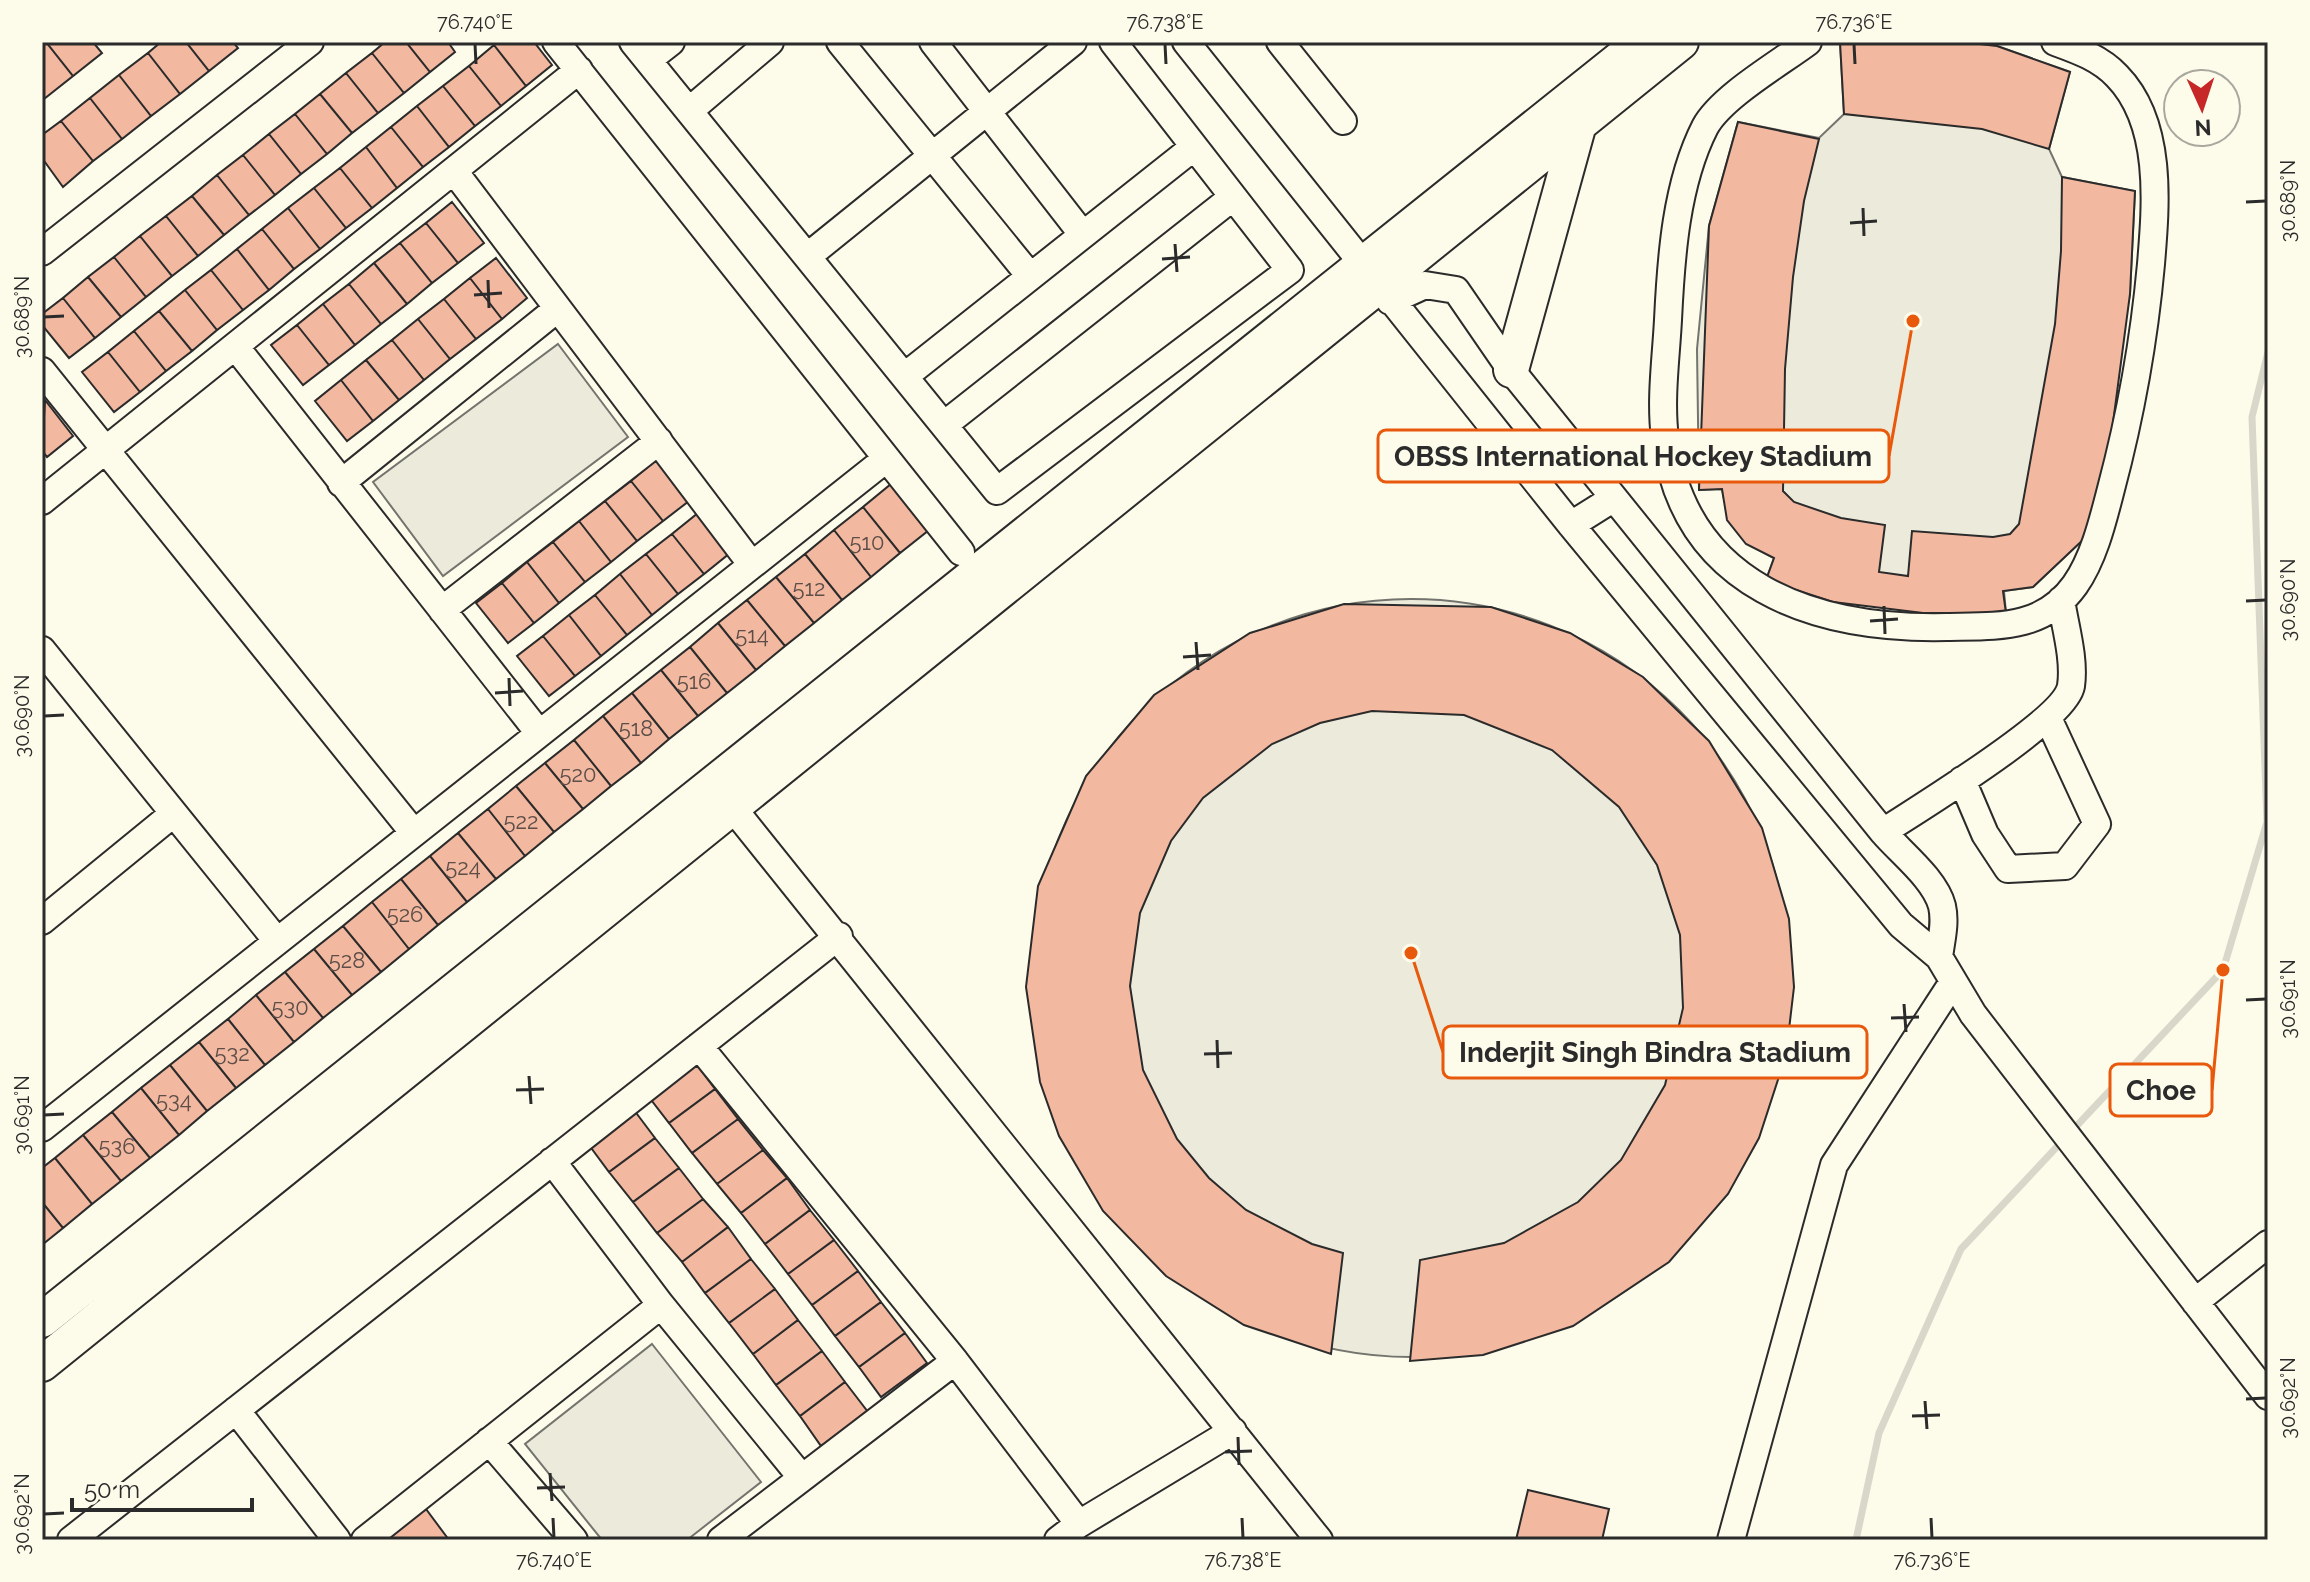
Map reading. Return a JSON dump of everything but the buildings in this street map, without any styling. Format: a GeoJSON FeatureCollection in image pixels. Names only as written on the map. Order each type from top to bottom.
{"type":"FeatureCollection","features":[{"type":"Feature","properties":{"kind":"main road"},"geometry":{"type":"LineString","coordinates":[[42,1364],[1377,284],[1641,42]]}},
{"type":"Feature","properties":{"kind":"main road"},"geometry":{"type":"LineString","coordinates":[[42,1320],[1377,284],[1681,42]]}},
{"type":"Feature","properties":{"kind":"main road"},"geometry":{"type":"LineString","coordinates":[[1511,370],[1579,124]]}},
{"type":"Feature","properties":{"kind":"street"},"geometry":{"type":"LineString","coordinates":[[42,252],[310,42]]}},
{"type":"Feature","properties":{"kind":"street"},"geometry":{"type":"LineString","coordinates":[[556,42],[961,552]]}},
{"type":"Feature","properties":{"kind":"street"},"geometry":{"type":"LineString","coordinates":[[671,42],[641,51],[997,491],[1290,270],[1113,42]]}},
{"type":"Feature","properties":{"kind":"street"},"geometry":{"type":"LineString","coordinates":[[689,111],[770,42]]}},
{"type":"Feature","properties":{"kind":"street"},"geometry":{"type":"LineString","coordinates":[[840,42],[1030,276]]}},
{"type":"Feature","properties":{"kind":"street"},"geometry":{"type":"LineString","coordinates":[[933,42],[1083,235]]}},
{"type":"Feature","properties":{"kind":"street"},"geometry":{"type":"LineString","coordinates":[[808,256],[1073,42]]}},
{"type":"Feature","properties":{"kind":"street"},"geometry":{"type":"LineString","coordinates":[[1186,42],[1571,525],[1901,925],[1939,957],[1973,1014],[2268,1396]]}},
{"type":"Feature","properties":{"kind":"street"},"geometry":{"type":"LineString","coordinates":[[1280,42],[1343,121]]}},
{"type":"Feature","properties":{"kind":"street"},"geometry":{"type":"LineString","coordinates":[[1808,42],[1730,100],[1707,124],[1688,172],[1673,257],[1664,435],[1673,479],[1691,524],[1733,573],[1778,599],[1823,615],[1878,625],[2014,626],[2043,616],[2076,583],[2100,528],[2127,428],[2143,347],[2154,195],[2149,138],[2141,114],[2117,76],[2087,54],[2055,42]]}},
{"type":"Feature","properties":{"kind":"street"},"geometry":{"type":"LineString","coordinates":[[42,501],[579,70]]}},
{"type":"Feature","properties":{"kind":"street"},"geometry":{"type":"LineString","coordinates":[[905,376],[1194,147]]}},
{"type":"Feature","properties":{"kind":"street"},"geometry":{"type":"LineString","coordinates":[[454,171],[752,565]]}},
{"type":"Feature","properties":{"kind":"street"},"geometry":{"type":"LineString","coordinates":[[944,425],[1233,197]]}},
{"type":"Feature","properties":{"kind":"street"},"geometry":{"type":"LineString","coordinates":[[1377,284],[1425,285],[1456,290],[1511,370],[1883,832],[1934,890],[1942,905],[1939,957]]}},
{"type":"Feature","properties":{"kind":"street"},"geometry":{"type":"LineString","coordinates":[[341,483],[557,309]]}},
{"type":"Feature","properties":{"kind":"street"},"geometry":{"type":"LineString","coordinates":[[235,346],[539,733]]}},
{"type":"Feature","properties":{"kind":"street"},"geometry":{"type":"LineString","coordinates":[[42,371],[414,833]]}},
{"type":"Feature","properties":{"kind":"street"},"geometry":{"type":"LineString","coordinates":[[442,610],[659,441]]}},
{"type":"Feature","properties":{"kind":"street"},"geometry":{"type":"LineString","coordinates":[[42,1128],[886,459]]}},
{"type":"Feature","properties":{"kind":"street"},"geometry":{"type":"LineString","coordinates":[[1571,525],[1614,498]]}},
{"type":"Feature","properties":{"kind":"street"},"geometry":{"type":"LineString","coordinates":[[1883,832],[1962,780],[2062,706],[2071,687],[2061,600]]}},
{"type":"Feature","properties":{"kind":"street"},"geometry":{"type":"LineString","coordinates":[[42,650],[277,941]]}},
{"type":"Feature","properties":{"kind":"street"},"geometry":{"type":"LineString","coordinates":[[1962,780],[1985,834],[2008,869],[2056,869],[2072,861],[2093,832],[2095,814],[2048,718]]}},
{"type":"Feature","properties":{"kind":"street"},"geometry":{"type":"LineString","coordinates":[[732,807],[839,936],[1319,1540]]}},
{"type":"Feature","properties":{"kind":"street"},"geometry":{"type":"LineString","coordinates":[[43,917],[173,814]]}},
{"type":"Feature","properties":{"kind":"street"},"geometry":{"type":"LineString","coordinates":[[80,1537],[236,1410],[839,936]]}},
{"type":"Feature","properties":{"kind":"street"},"geometry":{"type":"LineString","coordinates":[[1731,1540],[1834,1165],[1953,982]]}},
{"type":"Feature","properties":{"kind":"street"},"geometry":{"type":"LineString","coordinates":[[699,1046],[955,1361],[1079,1524]]}},
{"type":"Feature","properties":{"kind":"street"},"geometry":{"type":"LineString","coordinates":[[552,1161],[661,1305],[802,1478]]}},
{"type":"Feature","properties":{"kind":"street"},"geometry":{"type":"LineString","coordinates":[[2195,1302],[2268,1244]]}},
{"type":"Feature","properties":{"kind":"street"},"geometry":{"type":"LineString","coordinates":[[365,1540],[661,1305]]}},
{"type":"Feature","properties":{"kind":"street"},"geometry":{"type":"LineString","coordinates":[[721,1540],[955,1361]]}},
{"type":"Feature","properties":{"kind":"street"},"geometry":{"type":"LineString","coordinates":[[236,1410],[337,1540]]}},
{"type":"Feature","properties":{"kind":"street"},"geometry":{"type":"LineString","coordinates":[[1058,1540],[1079,1524],[1233,1431]]}},
{"type":"Feature","properties":{"kind":"street"},"geometry":{"type":"LineString","coordinates":[[489,1441],[574,1540]]}},
{"type":"Feature","properties":{"kind":"shaded area"},"geometry":{"type":"Polygon","coordinates":[[[1840,42],[1962,42],[1997,46],[2070,72],[2049,149],[2062,177],[2135,191],[2130,294],[2086,537],[2033,587],[2004,591],[2006,613],[1923,613],[1766,580],[1774,558],[1737,532],[1728,515],[1722,489],[1699,490],[1697,349],[1709,226],[1738,122],[1819,138],[1844,114],[1840,42]]]}},
{"type":"Feature","properties":{"kind":"shaded area"},"geometry":{"type":"Polygon","coordinates":[[[558,344],[628,437],[443,576],[373,482],[558,344]]]}},
{"type":"Feature","properties":{"kind":"shaded area"},"geometry":{"type":"Polygon","coordinates":[[[1411,599],[1485,606],[1556,628],[1621,663],[1679,710],[1726,768],[1761,833],[1783,904],[1790,978],[1783,1052],[1761,1123],[1726,1188],[1679,1246],[1621,1293],[1556,1328],[1485,1350],[1411,1357],[1337,1350],[1266,1328],[1201,1293],[1143,1246],[1096,1188],[1061,1123],[1039,1052],[1032,978],[1039,904],[1061,833],[1096,768],[1143,710],[1201,663],[1266,628],[1337,606],[1411,599]]]}},
{"type":"Feature","properties":{"kind":"shaded area"},"geometry":{"type":"Polygon","coordinates":[[[652,1344],[761,1482],[687,1540],[602,1540],[525,1444],[652,1344]]]}},
{"type":"Feature","properties":{"kind":"waterway"},"geometry":{"type":"LineString","coordinates":[[1856,1540],[1879,1433],[1961,1249],[2223,970],[2267,822],[2252,417],[2268,352]]}},
{"type":"Feature","properties":{"kind":"place","name":"OBSS International Hockey Stadium"},"geometry":{"type":"Point","coordinates":[1913,321]}},
{"type":"Feature","properties":{"kind":"place","name":"Inderjit Singh Bindra Stadium"},"geometry":{"type":"Point","coordinates":[1411,953]}},
{"type":"Feature","properties":{"kind":"place","name":"Choe"},"geometry":{"type":"Point","coordinates":[2223,970]}}]}
